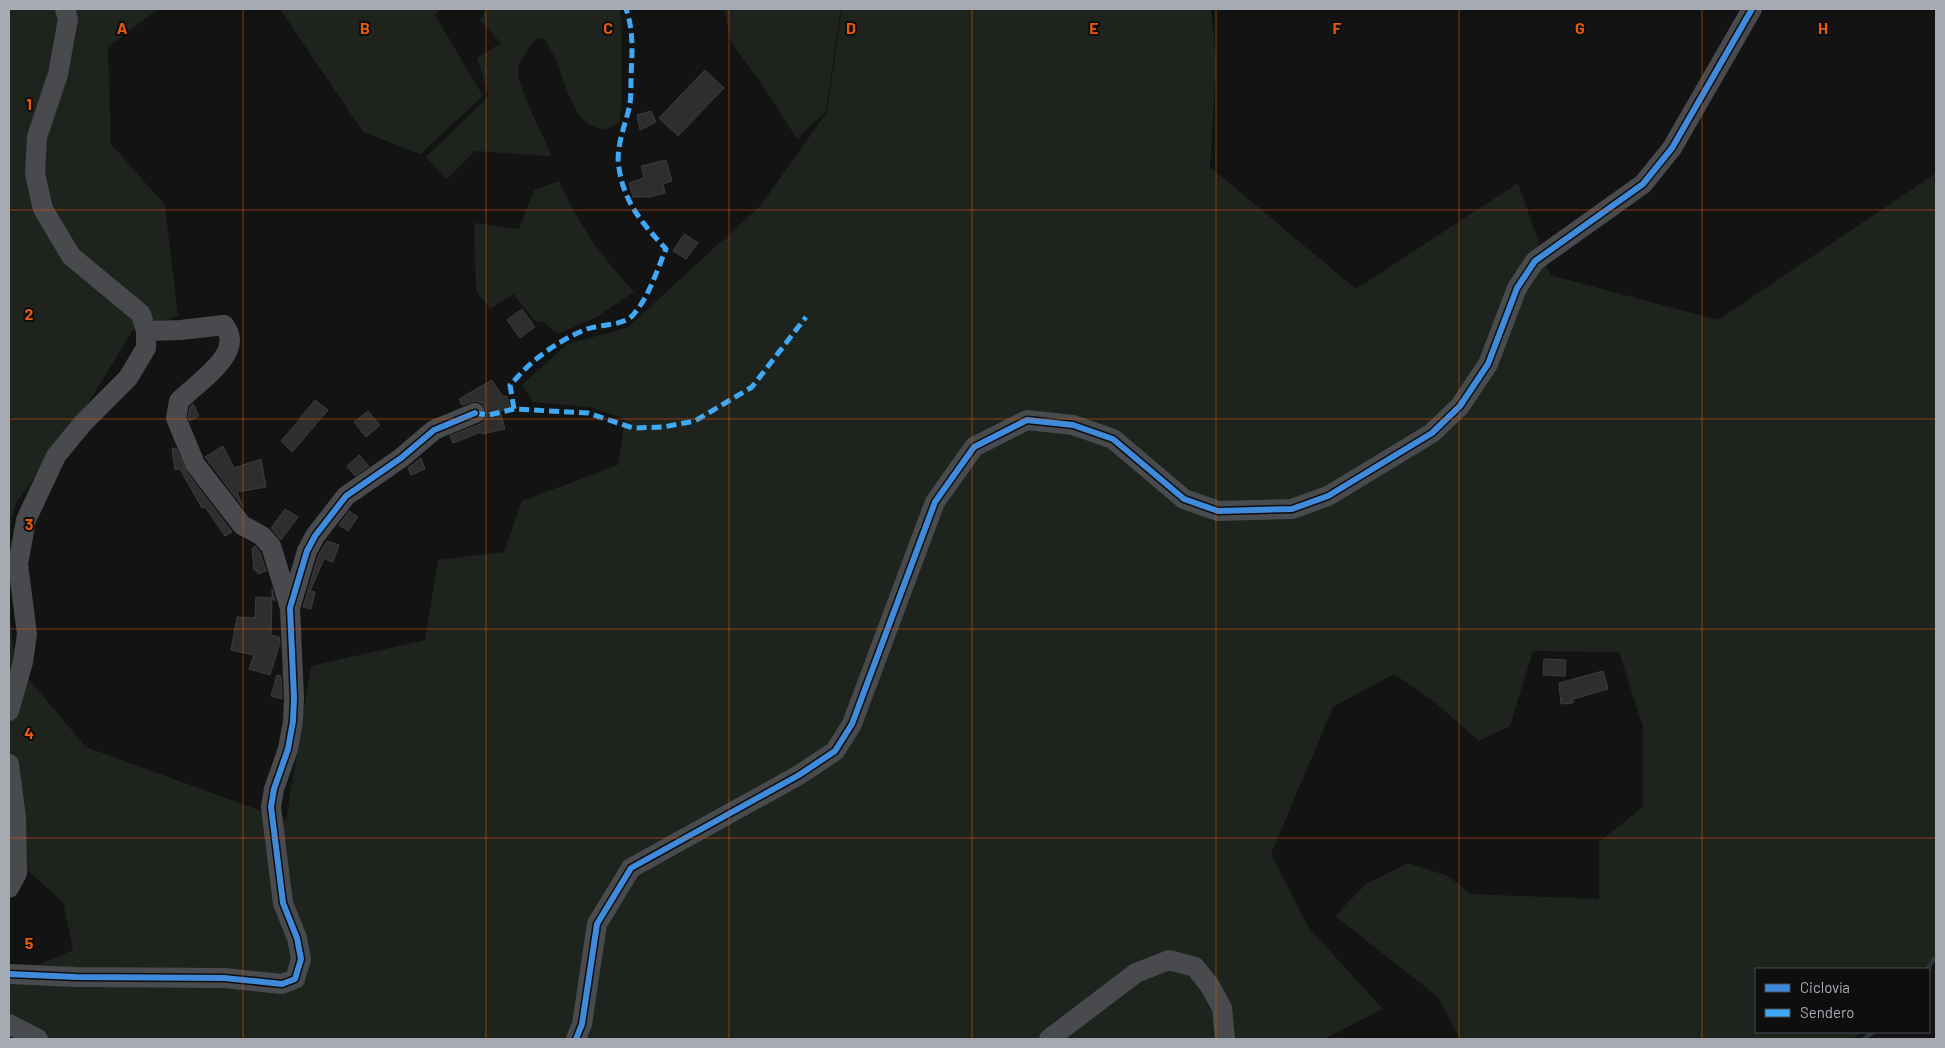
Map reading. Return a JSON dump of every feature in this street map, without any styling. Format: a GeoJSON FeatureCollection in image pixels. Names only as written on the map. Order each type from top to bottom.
{"type":"FeatureCollection","features":[{"type":"Feature","properties":{"kind":"street"},"geometry":{"type":"LineString","coordinates":[[9,711],[23,662],[27,634],[18,564],[26,520],[56,456],[83,423],[128,378],[146,348],[146,331],[141,314],[71,256],[43,210],[35,174],[37,137],[58,74],[68,19],[64,9]]}},
{"type":"Feature","properties":{"kind":"street"},"geometry":{"type":"LineString","coordinates":[[576,1039],[582,1024],[597,924],[631,868],[799,775],[835,751],[852,724],[935,502],[974,447],[1027,420],[1073,425],[1112,439],[1184,499],[1218,510],[1292,509],[1328,496],[1432,433],[1460,406],[1488,364],[1517,288],[1535,261],[1643,184],[1672,148],[1752,9]]}},
{"type":"Feature","properties":{"kind":"street"},"geometry":{"type":"LineString","coordinates":[[9,974],[76,977],[224,978],[282,984],[295,979],[301,959],[296,938],[283,903],[271,807],[274,789],[288,749],[293,721],[294,698],[290,608],[271,546],[262,536],[242,524],[212,488],[195,464],[176,418],[179,401],[215,368],[230,347],[229,332],[224,325],[181,330],[146,331]]}},
{"type":"Feature","properties":{"kind":"street"},"geometry":{"type":"LineString","coordinates":[[290,608],[307,551],[315,536],[346,496],[401,458],[434,430],[475,413]]}},
{"type":"Feature","properties":{"kind":"street"},"geometry":{"type":"LineString","coordinates":[[9,764],[16,817],[17,873],[9,888]]}},
{"type":"Feature","properties":{"kind":"street"},"geometry":{"type":"LineString","coordinates":[[1049,1039],[1136,973],[1169,960],[1195,967],[1210,986],[1222,1008],[1225,1039]]}},
{"type":"Feature","properties":{"kind":"street"},"geometry":{"type":"LineString","coordinates":[[9,1024],[38,1039]]}},
{"type":"Feature","properties":{"kind":"shaded area"},"geometry":{"type":"Polygon","coordinates":[[[9,9],[158,9],[108,47],[111,144],[165,205],[178,316],[133,330],[87,405],[16,503],[9,531],[9,9]]]}},
{"type":"Feature","properties":{"kind":"shaded area"},"geometry":{"type":"Polygon","coordinates":[[[280,9],[439,9],[435,15],[483,96],[420,154],[363,132],[280,9]]]}},
{"type":"Feature","properties":{"kind":"shaded area"},"geometry":{"type":"Polygon","coordinates":[[[486,9],[619,9],[621,18],[622,98],[619,123],[604,130],[592,126],[579,115],[549,47],[543,38],[536,38],[521,60],[518,75],[537,125],[552,156],[475,151],[447,179],[426,157],[489,96],[477,58],[501,43],[480,20],[486,9]]]}},
{"type":"Feature","properties":{"kind":"shaded area"},"geometry":{"type":"Polygon","coordinates":[[[724,9],[841,9],[826,111],[797,139],[761,83],[731,42],[724,9]]]}},
{"type":"Feature","properties":{"kind":"shaded area"},"geometry":{"type":"Polygon","coordinates":[[[842,9],[1211,9],[1216,62],[1210,167],[1356,289],[1518,183],[1550,275],[1718,320],[1936,173],[1936,956],[1924,968],[1755,968],[1755,1033],[1859,1033],[1853,1039],[1460,1039],[1438,997],[1335,916],[1366,884],[1408,863],[1448,876],[1471,894],[1599,899],[1599,842],[1643,807],[1643,727],[1619,652],[1533,651],[1510,726],[1479,741],[1433,701],[1394,674],[1333,707],[1271,854],[1309,928],[1383,1009],[1324,1039],[15,1039],[9,1029],[9,977],[73,950],[63,902],[27,870],[9,887],[9,608],[15,663],[86,747],[286,820],[311,666],[425,640],[438,560],[504,552],[522,501],[618,465],[625,419],[590,407],[533,402],[522,385],[567,344],[627,328],[761,205],[827,112],[842,9]]]}},
{"type":"Feature","properties":{"kind":"shaded area"},"geometry":{"type":"Polygon","coordinates":[[[559,181],[574,211],[592,239],[634,292],[595,318],[558,334],[542,321],[537,323],[513,294],[490,309],[476,291],[474,223],[519,229],[534,190],[559,181]]]}},
{"type":"Feature","properties":{"kind":"building"},"geometry":{"type":"Polygon","coordinates":[[[705,70],[724,88],[678,136],[659,118],[705,70]]]}},
{"type":"Feature","properties":{"kind":"building"},"geometry":{"type":"Polygon","coordinates":[[[651,111],[656,122],[640,130],[637,115],[651,111]]]}},
{"type":"Feature","properties":{"kind":"building"},"geometry":{"type":"Polygon","coordinates":[[[666,160],[672,181],[663,184],[665,193],[650,197],[633,197],[629,183],[644,178],[641,166],[666,160]]]}},
{"type":"Feature","properties":{"kind":"building"},"geometry":{"type":"Polygon","coordinates":[[[684,234],[698,243],[686,259],[673,251],[684,234]]]}},
{"type":"Feature","properties":{"kind":"building"},"geometry":{"type":"Polygon","coordinates":[[[522,309],[535,327],[520,338],[507,320],[522,309]]]}},
{"type":"Feature","properties":{"kind":"building"},"geometry":{"type":"Polygon","coordinates":[[[492,380],[503,397],[507,396],[510,408],[500,411],[505,429],[482,434],[481,432],[453,443],[450,436],[480,424],[487,415],[482,403],[476,401],[462,405],[459,399],[492,380]]]}},
{"type":"Feature","properties":{"kind":"building"},"geometry":{"type":"Polygon","coordinates":[[[315,400],[328,410],[292,452],[281,441],[315,400]]]}},
{"type":"Feature","properties":{"kind":"building"},"geometry":{"type":"Polygon","coordinates":[[[193,404],[199,416],[190,421],[188,417],[190,407],[193,404]]]}},
{"type":"Feature","properties":{"kind":"building"},"geometry":{"type":"Polygon","coordinates":[[[368,411],[380,425],[366,437],[354,422],[368,411]]]}},
{"type":"Feature","properties":{"kind":"building"},"geometry":{"type":"Polygon","coordinates":[[[223,446],[234,468],[261,459],[266,487],[237,492],[243,507],[205,457],[223,446]]]}},
{"type":"Feature","properties":{"kind":"building"},"geometry":{"type":"Polygon","coordinates":[[[176,448],[186,471],[232,532],[225,536],[205,507],[202,508],[180,469],[175,470],[172,449],[176,448]]]}},
{"type":"Feature","properties":{"kind":"building"},"geometry":{"type":"Polygon","coordinates":[[[359,455],[369,466],[355,476],[347,466],[359,455]]]}},
{"type":"Feature","properties":{"kind":"building"},"geometry":{"type":"Polygon","coordinates":[[[421,458],[425,469],[411,475],[408,468],[421,458]]]}},
{"type":"Feature","properties":{"kind":"building"},"geometry":{"type":"Polygon","coordinates":[[[285,509],[298,517],[281,540],[271,528],[285,509]]]}},
{"type":"Feature","properties":{"kind":"building"},"geometry":{"type":"Polygon","coordinates":[[[349,511],[358,517],[348,531],[339,525],[349,511]]]}},
{"type":"Feature","properties":{"kind":"building"},"geometry":{"type":"Polygon","coordinates":[[[327,541],[339,545],[333,562],[324,559],[310,591],[315,592],[311,609],[303,607],[318,556],[327,541]]]}},
{"type":"Feature","properties":{"kind":"building"},"geometry":{"type":"Polygon","coordinates":[[[255,546],[260,552],[266,571],[258,574],[256,569],[254,571],[252,549],[255,546]]]}},
{"type":"Feature","properties":{"kind":"building"},"geometry":{"type":"Polygon","coordinates":[[[256,597],[272,598],[271,635],[279,637],[280,643],[270,675],[249,669],[254,655],[231,650],[237,617],[255,618],[256,597]]]}},
{"type":"Feature","properties":{"kind":"building"},"geometry":{"type":"Polygon","coordinates":[[[1544,659],[1566,660],[1565,676],[1543,675],[1544,659]]]}},
{"type":"Feature","properties":{"kind":"building"},"geometry":{"type":"Polygon","coordinates":[[[1603,671],[1608,689],[1573,699],[1573,703],[1561,704],[1559,683],[1603,671]]]}},
{"type":"Feature","properties":{"kind":"building"},"geometry":{"type":"Polygon","coordinates":[[[277,675],[281,676],[282,699],[271,696],[277,675]]]}},
{"type":"Feature","properties":{"kind":"waterway"},"geometry":{"type":"LineString","coordinates":[[1928,968],[1934,959]]}},
{"type":"Feature","properties":{"kind":"waterway"},"geometry":{"type":"LineString","coordinates":[[1864,1039],[1872,1033]]}},
{"type":"Feature","properties":{"kind":"marked path"},"geometry":{"type":"LineString","coordinates":[[514,409],[510,385],[540,356],[580,332],[593,327],[624,321],[633,315],[648,292],[666,249],[642,222],[630,202],[625,192],[619,168],[618,152],[631,94],[632,43],[629,17],[626,9]]}},
{"type":"Feature","properties":{"kind":"marked path"},"geometry":{"type":"LineString","coordinates":[[475,413],[489,415],[514,409],[588,413],[633,428],[663,427],[695,421],[752,387],[806,317]]}},
{"type":"Feature","properties":{"kind":"cycle path"},"geometry":{"type":"LineString","coordinates":[[576,1039],[582,1024],[597,924],[631,868],[799,775],[835,751],[852,724],[935,502],[974,447],[1027,420],[1073,425],[1113,439],[1184,499],[1218,511],[1292,509],[1328,496],[1432,433],[1460,406],[1488,364],[1517,288],[1535,261],[1643,184],[1672,148],[1752,9]]}},
{"type":"Feature","properties":{"kind":"cycle path"},"geometry":{"type":"LineString","coordinates":[[9,974],[76,977],[224,978],[282,984],[295,979],[301,959],[297,938],[283,903],[271,807],[274,789],[288,749],[293,721],[294,698],[290,608],[307,551],[315,536],[346,496],[401,458],[434,430],[475,413]]}}]}
